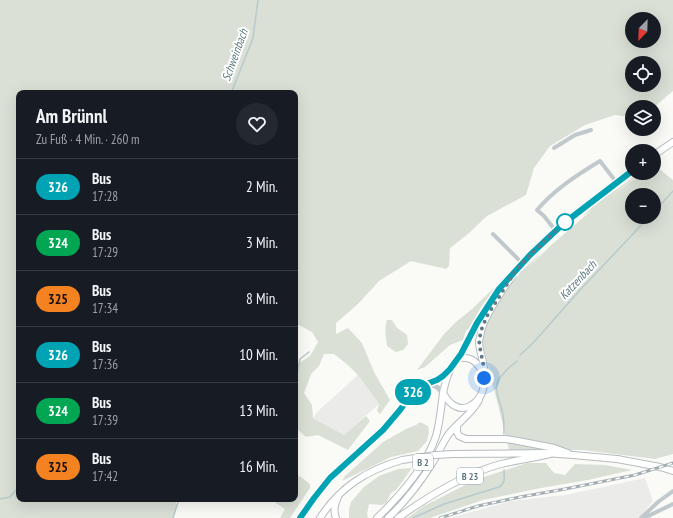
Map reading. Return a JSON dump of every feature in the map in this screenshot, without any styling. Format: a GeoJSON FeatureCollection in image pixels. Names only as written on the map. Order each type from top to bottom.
{"type":"FeatureCollection","features":[{"type":"Feature","properties":{"kind":"main road"},"geometry":{"type":"LineString","coordinates":[[661,151],[673,142]]}},
{"type":"Feature","properties":{"kind":"main road","name":"B 2"},"geometry":{"type":"LineString","coordinates":[[377,518],[406,486],[430,449],[436,436],[445,381],[450,369],[499,289],[522,263],[555,230],[625,176]]}},
{"type":"Feature","properties":{"kind":"main road","name":"B 2"},"geometry":{"type":"LineString","coordinates":[[388,518],[413,491],[432,464],[449,434],[474,408],[479,400],[484,386],[484,368],[479,340],[482,328],[487,316],[516,270]]}},
{"type":"Feature","properties":{"kind":"main road"},"geometry":{"type":"LineString","coordinates":[[458,358],[474,360],[484,375]]}},
{"type":"Feature","properties":{"kind":"main road"},"geometry":{"type":"LineString","coordinates":[[443,393],[451,404],[461,408],[468,407],[479,400]]}},
{"type":"Feature","properties":{"kind":"main road","name":"B 23"},"geometry":{"type":"LineString","coordinates":[[457,425],[457,432],[460,436],[466,439],[506,439],[554,448],[574,455]]}},
{"type":"Feature","properties":{"kind":"main road","name":"B 23"},"geometry":{"type":"LineString","coordinates":[[320,518],[338,495],[352,483],[370,472],[402,460],[436,455],[532,453],[574,455],[617,459],[673,471]]}},
{"type":"Feature","properties":{"kind":"main road","name":"B 23"},"geometry":{"type":"LineString","coordinates":[[398,518],[434,494],[479,472],[522,459],[550,454]]}},
{"type":"Feature","properties":{"kind":"main road"},"geometry":{"type":"LineString","coordinates":[[336,518],[334,508],[338,495]]}},
{"type":"Feature","properties":{"kind":"street"},"geometry":{"type":"LineString","coordinates":[[554,148],[575,135],[591,130]]}},
{"type":"Feature","properties":{"kind":"street"},"geometry":{"type":"LineString","coordinates":[[555,230],[538,210],[558,189],[600,161],[617,182]]}},
{"type":"Feature","properties":{"kind":"street"},"geometry":{"type":"LineString","coordinates":[[493,234],[522,263]]}},
{"type":"Feature","properties":{"kind":"street"},"geometry":{"type":"LineString","coordinates":[[300,518],[330,478],[383,430],[416,388],[422,384],[429,383],[440,378],[450,369]]}},
{"type":"Feature","properties":{"kind":"street"},"geometry":{"type":"LineString","coordinates":[[429,383],[437,387],[443,393]]}},
{"type":"Feature","properties":{"kind":"street"},"geometry":{"type":"LineString","coordinates":[[641,518],[658,502],[673,491]]}},
{"type":"Feature","properties":{"kind":"street"},"geometry":{"type":"LineString","coordinates":[[644,518],[673,504]]}},
{"type":"Feature","properties":{"kind":"shaded area"},"geometry":{"type":"Polygon","coordinates":[[[0,0],[673,0],[673,91],[661,101],[625,100],[625,116],[615,115],[585,125],[550,146],[534,168],[526,195],[487,216],[450,248],[449,266],[446,269],[411,261],[379,281],[358,304],[336,323],[336,334],[348,328],[362,343],[374,372],[390,400],[380,414],[377,411],[379,404],[358,375],[334,354],[324,354],[319,366],[311,374],[304,393],[312,405],[313,418],[344,435],[366,416],[370,421],[348,450],[318,435],[306,437],[298,430],[298,364],[310,356],[318,342],[312,332],[298,325],[298,90],[16,90],[16,502],[176,502],[173,518],[0,518],[0,0]]]}},
{"type":"Feature","properties":{"kind":"shaded area"},"geometry":{"type":"Polygon","coordinates":[[[661,171],[673,180],[673,454],[655,459],[582,450],[551,450],[511,457],[482,341],[485,327],[496,304],[515,278],[519,275],[518,274],[539,255],[529,267],[549,247],[592,210],[583,215],[600,201],[632,180],[611,196],[633,180],[661,180],[661,171]]]}},
{"type":"Feature","properties":{"kind":"shaded area"},"geometry":{"type":"Polygon","coordinates":[[[496,286],[481,307],[471,326],[466,331],[463,340],[450,345],[425,367],[417,370],[445,333],[496,286]]]}},
{"type":"Feature","properties":{"kind":"shaded area"},"geometry":{"type":"Polygon","coordinates":[[[387,320],[392,320],[397,328],[407,335],[408,344],[403,350],[396,352],[387,346],[385,330],[387,320]]]}},
{"type":"Feature","properties":{"kind":"shaded area"},"geometry":{"type":"Polygon","coordinates":[[[358,375],[379,404],[344,435],[313,418],[317,412],[358,375]]]}},
{"type":"Feature","properties":{"kind":"shaded area"},"geometry":{"type":"Polygon","coordinates":[[[420,422],[428,426],[429,432],[427,441],[418,451],[391,457],[342,481],[345,476],[383,442],[420,422]]]}},
{"type":"Feature","properties":{"kind":"shaded area"},"geometry":{"type":"Polygon","coordinates":[[[527,463],[546,463],[554,473],[565,475],[575,464],[605,465],[632,470],[483,500],[430,518],[407,518],[424,506],[475,480],[527,463]]]}},
{"type":"Feature","properties":{"kind":"shaded area"},"geometry":{"type":"Polygon","coordinates":[[[412,468],[397,489],[390,494],[387,502],[382,505],[369,504],[367,514],[368,518],[349,518],[351,502],[364,487],[379,476],[398,469],[412,468]]]}},
{"type":"Feature","properties":{"kind":"shaded area"},"geometry":{"type":"Polygon","coordinates":[[[298,476],[310,484],[310,488],[290,518],[280,518],[285,509],[276,503],[298,502],[298,476]]]}},
{"type":"Feature","properties":{"kind":"shaded area"},"geometry":{"type":"Polygon","coordinates":[[[645,478],[653,501],[639,518],[450,518],[511,501],[565,495],[645,478]]]}},
{"type":"Feature","properties":{"kind":"waterway","name":"Schweinbach"},"geometry":{"type":"LineString","coordinates":[[232,90],[253,38],[258,0]]}},
{"type":"Feature","properties":{"kind":"waterway","name":"Katzenbach"},"geometry":{"type":"LineString","coordinates":[[661,204],[673,191]]}},
{"type":"Feature","properties":{"kind":"waterway","name":"Katzenbach"},"geometry":{"type":"LineString","coordinates":[[520,355],[533,343],[581,289],[642,224]]}},
{"type":"Feature","properties":{"kind":"waterway"},"geometry":{"type":"LineString","coordinates":[[298,369],[300,359],[309,352]]}},
{"type":"Feature","properties":{"kind":"waterway","name":"Katzenbach"},"geometry":{"type":"LineString","coordinates":[[504,434],[503,417],[497,393],[497,384],[502,376],[517,361]]}},
{"type":"Feature","properties":{"kind":"waterway","name":"Katzenbach"},"geometry":{"type":"LineString","coordinates":[[413,518],[444,504],[499,487],[504,482],[504,470]]}},
{"type":"Feature","properties":{"kind":"waterway"},"geometry":{"type":"LineString","coordinates":[[0,499],[10,497],[16,490]]}},
{"type":"Feature","properties":{"kind":"waterway"},"geometry":{"type":"LineString","coordinates":[[173,518],[178,502]]}},
{"type":"Feature","properties":{"kind":"railway"},"geometry":{"type":"LineString","coordinates":[[440,518],[478,506],[635,475],[673,463]]}},
{"type":"Feature","properties":{"kind":"bus line","name":"326"},"geometry":{"type":"LineString","coordinates":[[300,518],[330,478],[383,430],[418,386],[437,380],[450,369],[461,354],[477,323],[499,289],[530,255],[555,230],[625,176]]}},
{"type":"Feature","properties":{"kind":"route"},"geometry":{"type":"LineString","coordinates":[[484,378],[484,368],[479,340],[487,316],[516,270],[555,230],[565,222]]}}]}
